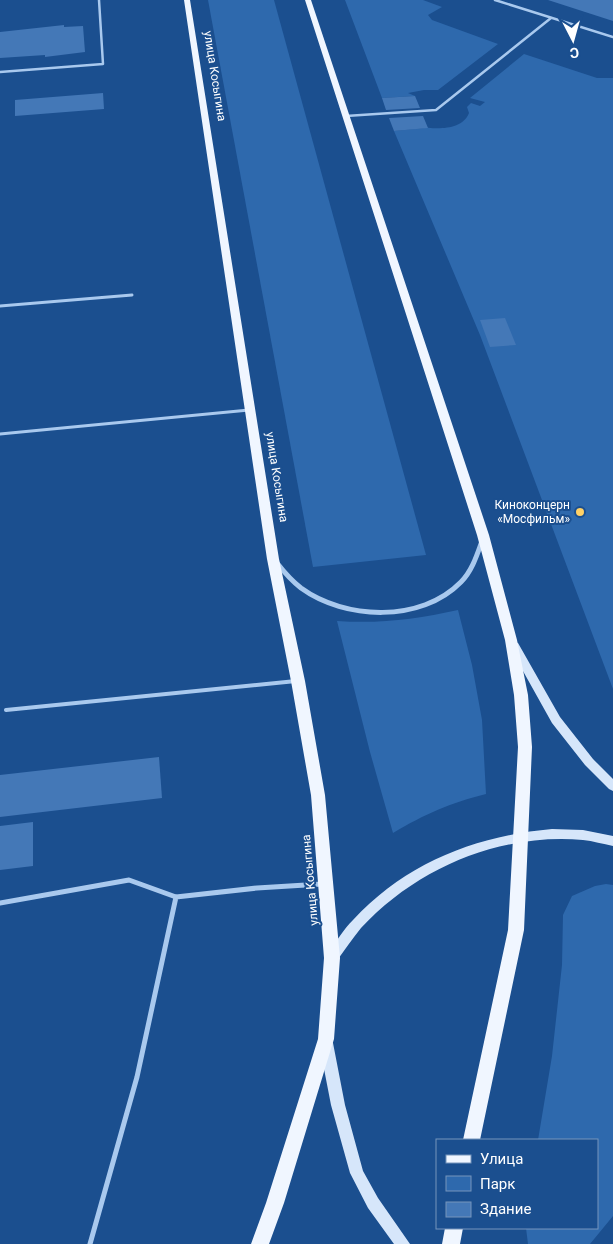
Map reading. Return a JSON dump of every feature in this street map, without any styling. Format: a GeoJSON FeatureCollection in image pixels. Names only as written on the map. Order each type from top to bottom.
{"type":"FeatureCollection","features":[{"type":"Feature","properties":{"kind":"main road","name":"улица Косыгина"},"geometry":{"type":"LineString","coordinates":[[187,0],[273,559],[298,681],[318,795],[332,958],[326,1039],[275,1203],[260,1244]]}},
{"type":"Feature","properties":{"kind":"main road"},"geometry":{"type":"LineString","coordinates":[[308,0],[483,535],[511,640],[522,694],[525,747],[516,930],[472,1139]]}},
{"type":"Feature","properties":{"kind":"main road"},"geometry":{"type":"LineString","coordinates":[[511,640],[556,720],[589,762],[613,786]]}},
{"type":"Feature","properties":{"kind":"main road"},"geometry":{"type":"LineString","coordinates":[[332,958],[357,925],[385,897],[417,874],[450,857],[489,844],[522,837],[555,834],[584,835],[613,841]]}},
{"type":"Feature","properties":{"kind":"main road","name":"улица Косыгина"},"geometry":{"type":"LineString","coordinates":[[326,1039],[338,1105],[357,1173],[373,1202],[403,1244]]}},
{"type":"Feature","properties":{"kind":"main road"},"geometry":{"type":"LineString","coordinates":[[451,1244],[454,1229]]}},
{"type":"Feature","properties":{"kind":"street"},"geometry":{"type":"LineString","coordinates":[[273,559],[293,582],[321,600],[357,611],[396,611],[415,608],[432,602],[448,593],[460,583],[477,558],[483,535]]}},
{"type":"Feature","properties":{"kind":"lane"},"geometry":{"type":"LineString","coordinates":[[0,72],[103,64],[99,0]]}},
{"type":"Feature","properties":{"kind":"lane"},"geometry":{"type":"LineString","coordinates":[[495,0],[613,37]]}},
{"type":"Feature","properties":{"kind":"lane"},"geometry":{"type":"LineString","coordinates":[[346,116],[436,110],[551,18]]}},
{"type":"Feature","properties":{"kind":"lane"},"geometry":{"type":"LineString","coordinates":[[0,306],[132,295]]}},
{"type":"Feature","properties":{"kind":"lane"},"geometry":{"type":"LineString","coordinates":[[0,434],[250,410]]}},
{"type":"Feature","properties":{"kind":"lane"},"geometry":{"type":"LineString","coordinates":[[6,710],[298,681]]}},
{"type":"Feature","properties":{"kind":"lane"},"geometry":{"type":"LineString","coordinates":[[0,903],[129,880],[176,897],[257,888],[327,884]]}},
{"type":"Feature","properties":{"kind":"lane"},"geometry":{"type":"LineString","coordinates":[[90,1244],[137,1077],[176,897]]}},
{"type":"Feature","properties":{"kind":"green space"},"geometry":{"type":"Polygon","coordinates":[[[208,0],[274,0],[426,555],[313,567],[208,0]]]}},
{"type":"Feature","properties":{"kind":"green space"},"geometry":{"type":"Polygon","coordinates":[[[345,0],[423,0],[442,7],[428,15],[432,20],[498,44],[438,90],[408,93],[415,96],[382,98],[345,0]]]}},
{"type":"Feature","properties":{"kind":"green space","name":"Киноконцерн «Мосфильм»"},"geometry":{"type":"Polygon","coordinates":[[[524,54],[597,78],[613,78],[613,689],[480,335],[394,131],[425,128],[420,127],[448,128],[461,123],[469,113],[467,107],[471,103],[480,106],[485,102],[470,98],[524,54]]]}},
{"type":"Feature","properties":{"kind":"green space"},"geometry":{"type":"Polygon","coordinates":[[[458,610],[472,665],[482,720],[486,794],[438,810],[393,833],[370,752],[337,621],[368,622],[398,620],[458,610]]]}},
{"type":"Feature","properties":{"kind":"green space"},"geometry":{"type":"Polygon","coordinates":[[[613,885],[613,1216],[590,1244],[528,1244],[526,1229],[598,1229],[598,1139],[538,1139],[552,1056],[562,965],[563,915],[572,896],[595,886],[613,885]]]}},
{"type":"Feature","properties":{"kind":"building"},"geometry":{"type":"Polygon","coordinates":[[[548,0],[613,0],[613,21],[548,0]]]}},
{"type":"Feature","properties":{"kind":"building"},"geometry":{"type":"Polygon","coordinates":[[[64,25],[64,27],[83,26],[85,52],[45,57],[45,55],[0,58],[0,32],[64,25]]]}},
{"type":"Feature","properties":{"kind":"building"},"geometry":{"type":"Polygon","coordinates":[[[103,93],[104,109],[15,116],[15,100],[103,93]]]}},
{"type":"Feature","properties":{"kind":"building"},"geometry":{"type":"Polygon","coordinates":[[[415,96],[420,108],[386,110],[382,98],[415,96]]]}},
{"type":"Feature","properties":{"kind":"building"},"geometry":{"type":"Polygon","coordinates":[[[423,116],[428,128],[394,131],[389,118],[423,116]]]}},
{"type":"Feature","properties":{"kind":"building"},"geometry":{"type":"Polygon","coordinates":[[[505,318],[516,345],[490,347],[480,320],[505,318]]]}},
{"type":"Feature","properties":{"kind":"building"},"geometry":{"type":"Polygon","coordinates":[[[159,757],[162,798],[0,817],[0,775],[159,757]]]}},
{"type":"Feature","properties":{"kind":"building"},"geometry":{"type":"Polygon","coordinates":[[[33,822],[33,866],[0,870],[0,826],[33,822]]]}},
{"type":"Feature","properties":{"kind":"place","name":"Киноконцерн «Мосфильм»"},"geometry":{"type":"Point","coordinates":[580,512]}}]}
